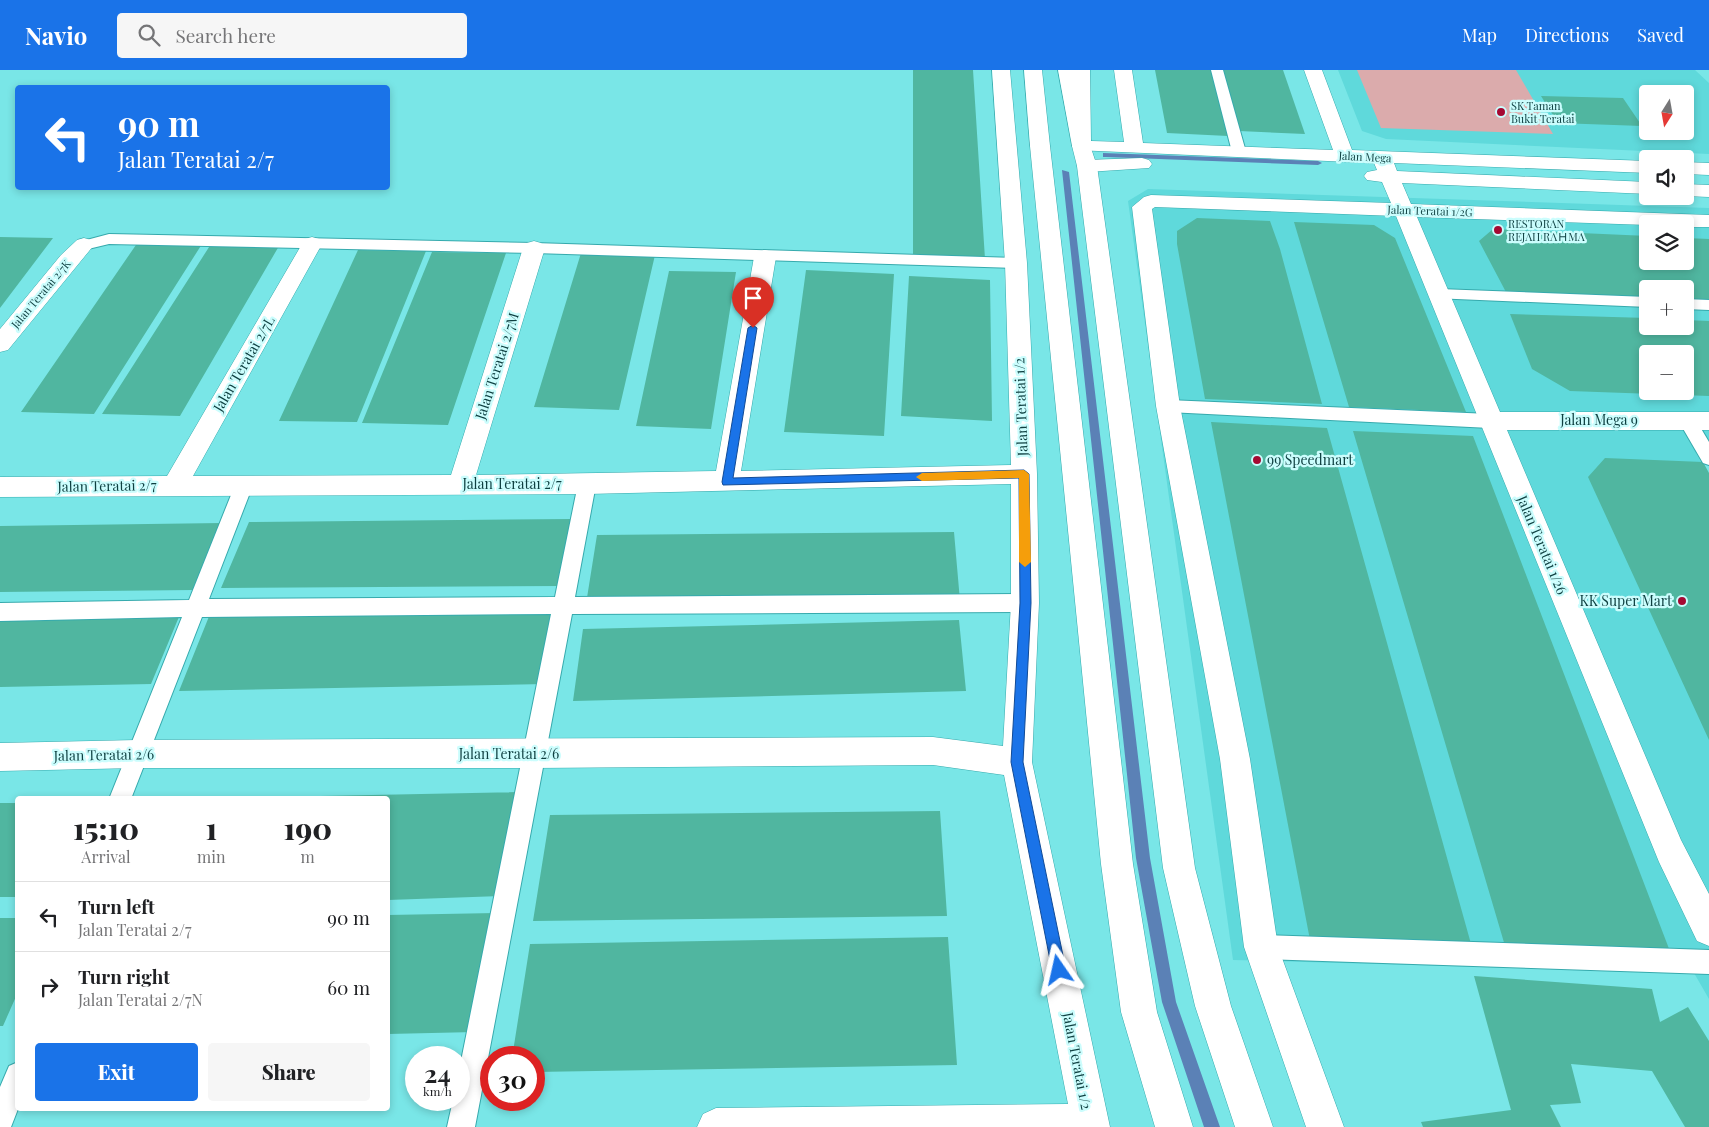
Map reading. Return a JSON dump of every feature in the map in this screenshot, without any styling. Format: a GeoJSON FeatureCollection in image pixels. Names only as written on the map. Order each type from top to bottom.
{"type":"FeatureCollection","features":[{"type":"Feature","properties":{"kind":"main road","name":"Jalan Teratai 1/2"},"geometry":{"type":"LineString","coordinates":[[1001,70],[1016,263],[1024,474],[1025,603],[1017,762],[1090,1124]]}},
{"type":"Feature","properties":{"kind":"main road"},"geometry":{"type":"LineString","coordinates":[[1033,70],[1117,864],[1139,1012],[1174,1127]]}},
{"type":"Feature","properties":{"kind":"main road"},"geometry":{"type":"LineString","coordinates":[[1067,70],[1085,156],[1179,868],[1213,1006],[1254,1127]]}},
{"type":"Feature","properties":{"kind":"main road"},"geometry":{"type":"LineString","coordinates":[[1081,70],[1085,156]]}},
{"type":"Feature","properties":{"kind":"main road"},"geometry":{"type":"LineString","coordinates":[[1123,70],[1134,148]]}},
{"type":"Feature","properties":{"kind":"main road"},"geometry":{"type":"LineString","coordinates":[[1313,70],[1345,156]]}},
{"type":"Feature","properties":{"kind":"main road","name":"Jalan Mega"},"geometry":{"type":"LineString","coordinates":[[1085,156],[1134,148],[1345,156],[1386,168],[1639,187]]}},
{"type":"Feature","properties":{"kind":"main road"},"geometry":{"type":"LineString","coordinates":[[1085,156],[1137,164],[1303,173]]}},
{"type":"Feature","properties":{"kind":"main road","name":"Jalan Mega"},"geometry":{"type":"LineString","coordinates":[[1352,175],[1386,168],[1639,167]]}},
{"type":"Feature","properties":{"kind":"main road","name":"Jalan Teratai 1/26"},"geometry":{"type":"LineString","coordinates":[[1386,168],[1670,851],[1709,929]]}},
{"type":"Feature","properties":{"kind":"main road"},"geometry":{"type":"LineString","coordinates":[[1694,168],[1709,169]]}},
{"type":"Feature","properties":{"kind":"main road"},"geometry":{"type":"LineString","coordinates":[[1694,190],[1709,191]]}},
{"type":"Feature","properties":{"kind":"main road","name":"Jalan Teratai 1/2G"},"geometry":{"type":"LineString","coordinates":[[1168,406],[1142,207],[1151,200],[1709,221]]}},
{"type":"Feature","properties":{"kind":"main road","name":"Jalan Teratai 2/7L"},"geometry":{"type":"LineString","coordinates":[[175,485],[312,244]]}},
{"type":"Feature","properties":{"kind":"main road","name":"Jalan Teratai 2/7K"},"geometry":{"type":"LineString","coordinates":[[0,344],[69,260],[84,245]]}},
{"type":"Feature","properties":{"kind":"main road","name":"Jalan Teratai 2/7M"},"geometry":{"type":"LineString","coordinates":[[461,483],[470,448],[534,248]]}},
{"type":"Feature","properties":{"kind":"main road"},"geometry":{"type":"LineString","coordinates":[[727,482],[765,257]]}},
{"type":"Feature","properties":{"kind":"main road"},"geometry":{"type":"LineString","coordinates":[[1168,406],[1236,759],[1261,947],[1325,1127]]}},
{"type":"Feature","properties":{"kind":"main road","name":"Jalan Mega 9"},"geometry":{"type":"LineString","coordinates":[[1490,421],[1698,420]]}},
{"type":"Feature","properties":{"kind":"main road","name":"Jalan Teratai 2/7"},"geometry":{"type":"LineString","coordinates":[[0,487],[461,483],[586,484],[1024,474]]}},
{"type":"Feature","properties":{"kind":"main road","name":"Jalan Teratai 2/6"},"geometry":{"type":"LineString","coordinates":[[0,757],[137,754],[933,751],[1017,762]]}},
{"type":"Feature","properties":{"kind":"main road"},"geometry":{"type":"LineString","coordinates":[[716,1127],[1090,1124]]}},
{"type":"Feature","properties":{"kind":"lane"},"geometry":{"type":"LineString","coordinates":[[1218,70],[1239,152]]}},
{"type":"Feature","properties":{"kind":"lane"},"geometry":{"type":"LineString","coordinates":[[84,245],[109,238],[534,248],[765,257],[1016,263]]}},
{"type":"Feature","properties":{"kind":"lane"},"geometry":{"type":"LineString","coordinates":[[1439,294],[1639,302]]}},
{"type":"Feature","properties":{"kind":"lane"},"geometry":{"type":"LineString","coordinates":[[1694,304],[1709,305]]}},
{"type":"Feature","properties":{"kind":"lane"},"geometry":{"type":"LineString","coordinates":[[1168,406],[1490,421]]}},
{"type":"Feature","properties":{"kind":"lane"},"geometry":{"type":"LineString","coordinates":[[1698,420],[1709,458]]}},
{"type":"Feature","properties":{"kind":"lane"},"geometry":{"type":"LineString","coordinates":[[461,1127],[586,484]]}},
{"type":"Feature","properties":{"kind":"lane"},"geometry":{"type":"LineString","coordinates":[[121,796],[244,485]]}},
{"type":"Feature","properties":{"kind":"lane"},"geometry":{"type":"LineString","coordinates":[[0,612],[196,608],[1025,603]]}},
{"type":"Feature","properties":{"kind":"lane"},"geometry":{"type":"LineString","coordinates":[[1261,947],[1709,962]]}},
{"type":"Feature","properties":{"kind":"lane"},"geometry":{"type":"LineString","coordinates":[[0,1122],[15,1082]]}},
{"type":"Feature","properties":{"kind":"shaded area","name":"SK Taman Bukit Teratai"},"geometry":{"type":"Polygon","coordinates":[[[1338,70],[1695,70],[1709,83],[1709,154],[1694,153],[1694,150],[1639,151],[1386,139],[1362,131],[1338,70]]]}},
{"type":"Feature","properties":{"kind":"shaded area"},"geometry":{"type":"Polygon","coordinates":[[[1357,70],[1516,70],[1553,134],[1381,128],[1357,70]]]}},
{"type":"Feature","properties":{"kind":"shaded area"},"geometry":{"type":"Polygon","coordinates":[[[1148,189],[1709,208],[1709,453],[1696,453],[1709,477],[1709,999],[1694,973],[1233,960],[1128,201],[1148,189]]]}},
{"type":"Feature","properties":{"kind":"building"},"geometry":{"type":"Polygon","coordinates":[[[913,70],[973,70],[985,259],[913,258],[913,70]]]}},
{"type":"Feature","properties":{"kind":"building"},"geometry":{"type":"Polygon","coordinates":[[[1155,70],[1212,70],[1228,136],[1167,133],[1155,70]]]}},
{"type":"Feature","properties":{"kind":"building"},"geometry":{"type":"Polygon","coordinates":[[[1222,70],[1283,70],[1305,134],[1239,131],[1222,70]]]}},
{"type":"Feature","properties":{"kind":"building"},"geometry":{"type":"Polygon","coordinates":[[[1541,96],[1623,98],[1639,122],[1639,126],[1558,123],[1541,96]]]}},
{"type":"Feature","properties":{"kind":"building"},"geometry":{"type":"Polygon","coordinates":[[[1197,218],[1270,221],[1280,249],[1322,404],[1205,399],[1177,244],[1177,231],[1197,218]]]}},
{"type":"Feature","properties":{"kind":"building"},"geometry":{"type":"Polygon","coordinates":[[[1294,222],[1374,225],[1395,238],[1466,412],[1349,407],[1294,222]]]}},
{"type":"Feature","properties":{"kind":"building"},"geometry":{"type":"Polygon","coordinates":[[[1493,229],[1639,236],[1639,270],[1694,270],[1694,238],[1709,239],[1709,302],[1694,301],[1694,280],[1639,280],[1639,299],[1507,294],[1479,241],[1493,229]]]}},
{"type":"Feature","properties":{"kind":"building"},"geometry":{"type":"Polygon","coordinates":[[[0,237],[53,238],[0,308],[0,237]]]}},
{"type":"Feature","properties":{"kind":"building"},"geometry":{"type":"Polygon","coordinates":[[[138,242],[202,244],[94,414],[21,412],[138,242]]]}},
{"type":"Feature","properties":{"kind":"building"},"geometry":{"type":"Polygon","coordinates":[[[211,244],[279,246],[180,416],[102,414],[211,244]]]}},
{"type":"Feature","properties":{"kind":"building"},"geometry":{"type":"Polygon","coordinates":[[[358,250],[426,251],[357,422],[279,421],[358,250]]]}},
{"type":"Feature","properties":{"kind":"building"},"geometry":{"type":"Polygon","coordinates":[[[432,252],[506,253],[448,425],[362,423],[432,252]]]}},
{"type":"Feature","properties":{"kind":"building"},"geometry":{"type":"Polygon","coordinates":[[[581,253],[655,255],[619,410],[534,407],[581,253]]]}},
{"type":"Feature","properties":{"kind":"building"},"geometry":{"type":"Polygon","coordinates":[[[806,270],[894,274],[884,436],[784,432],[806,270]]]}},
{"type":"Feature","properties":{"kind":"building"},"geometry":{"type":"Polygon","coordinates":[[[669,271],[736,272],[711,429],[636,426],[669,271]]]}},
{"type":"Feature","properties":{"kind":"building"},"geometry":{"type":"Polygon","coordinates":[[[909,276],[990,280],[992,421],[901,416],[909,276]]]}},
{"type":"Feature","properties":{"kind":"building"},"geometry":{"type":"Polygon","coordinates":[[[1510,314],[1639,318],[1639,335],[1694,335],[1694,320],[1709,321],[1709,396],[1694,395],[1694,345],[1639,345],[1639,393],[1570,391],[1532,369],[1510,314]]]}},
{"type":"Feature","properties":{"kind":"building"},"geometry":{"type":"Polygon","coordinates":[[[1211,422],[1327,428],[1473,951],[1310,940],[1211,422]]]}},
{"type":"Feature","properties":{"kind":"building"},"geometry":{"type":"Polygon","coordinates":[[[1353,431],[1473,436],[1676,967],[1508,956],[1353,431]]]}},
{"type":"Feature","properties":{"kind":"building"},"geometry":{"type":"Polygon","coordinates":[[[1605,458],[1703,462],[1709,473],[1709,740],[1588,477],[1605,458]]]}},
{"type":"Feature","properties":{"kind":"building"},"geometry":{"type":"Polygon","coordinates":[[[573,519],[561,586],[221,588],[249,522],[573,519]]]}},
{"type":"Feature","properties":{"kind":"building"},"geometry":{"type":"Polygon","coordinates":[[[222,523],[194,590],[0,592],[0,526],[222,523]]]}},
{"type":"Feature","properties":{"kind":"building"},"geometry":{"type":"Polygon","coordinates":[[[954,532],[960,601],[586,604],[597,535],[954,532]]]}},
{"type":"Feature","properties":{"kind":"building"},"geometry":{"type":"Polygon","coordinates":[[[558,608],[545,684],[179,691],[210,614],[558,608]]]}},
{"type":"Feature","properties":{"kind":"building"},"geometry":{"type":"Polygon","coordinates":[[[181,612],[151,684],[0,687],[0,615],[181,612]]]}},
{"type":"Feature","properties":{"kind":"building"},"geometry":{"type":"Polygon","coordinates":[[[959,620],[966,691],[573,701],[583,629],[959,620]]]}},
{"type":"Feature","properties":{"kind":"building"},"geometry":{"type":"Polygon","coordinates":[[[519,792],[501,896],[390,900],[390,796],[320,796],[519,792]]]}},
{"type":"Feature","properties":{"kind":"building"},"geometry":{"type":"Polygon","coordinates":[[[0,803],[15,803],[15,897],[0,897],[0,803]]]}},
{"type":"Feature","properties":{"kind":"building"},"geometry":{"type":"Polygon","coordinates":[[[940,811],[947,916],[533,921],[550,815],[940,811]]]}},
{"type":"Feature","properties":{"kind":"building"},"geometry":{"type":"Polygon","coordinates":[[[496,913],[475,1032],[390,1034],[390,915],[496,913]]]}},
{"type":"Feature","properties":{"kind":"building"},"geometry":{"type":"Polygon","coordinates":[[[0,918],[15,918],[15,999],[3,1026],[0,1026],[0,918]]]}},
{"type":"Feature","properties":{"kind":"building"},"geometry":{"type":"Polygon","coordinates":[[[948,937],[957,1065],[545,1072],[545,1046],[514,1046],[530,944],[948,937]]]}},
{"type":"Feature","properties":{"kind":"building"},"geometry":{"type":"Polygon","coordinates":[[[1474,976],[1652,989],[1660,1022],[1688,1007],[1709,1041],[1709,1127],[1685,1127],[1652,1071],[1571,1064],[1581,1103],[1550,1105],[1561,1127],[1423,1127],[1421,1122],[1511,1110],[1474,976]]]}},
{"type":"Feature","properties":{"kind":"waterway"},"geometry":{"type":"LineString","coordinates":[[1106,155],[1318,163]]}},
{"type":"Feature","properties":{"kind":"waterway"},"geometry":{"type":"LineString","coordinates":[[1065,172],[1143,858],[1169,1002],[1212,1127]]}},
{"type":"Feature","properties":{"kind":"slow traffic"},"geometry":{"type":"LineString","coordinates":[[922,477],[1024,474],[1025,562]]}},
{"type":"Feature","properties":{"kind":"place","name":"SK Taman Bukit Teratai"},"geometry":{"type":"Point","coordinates":[1501,112]}},
{"type":"Feature","properties":{"kind":"place","name":"RESTORAN REJAH RAＨMA"},"geometry":{"type":"Point","coordinates":[1498,230]}},
{"type":"Feature","properties":{"kind":"place","name":"99 Speedmart"},"geometry":{"type":"Point","coordinates":[1257,460]}},
{"type":"Feature","properties":{"kind":"place","name":"KK Super Mart"},"geometry":{"type":"Point","coordinates":[1682,601]}},
{"type":"Feature","properties":{"kind":"route"},"geometry":{"type":"LineString","coordinates":[[753,328],[727,482],[1024,474],[1025,603],[1017,762],[1059,970]]}}]}
